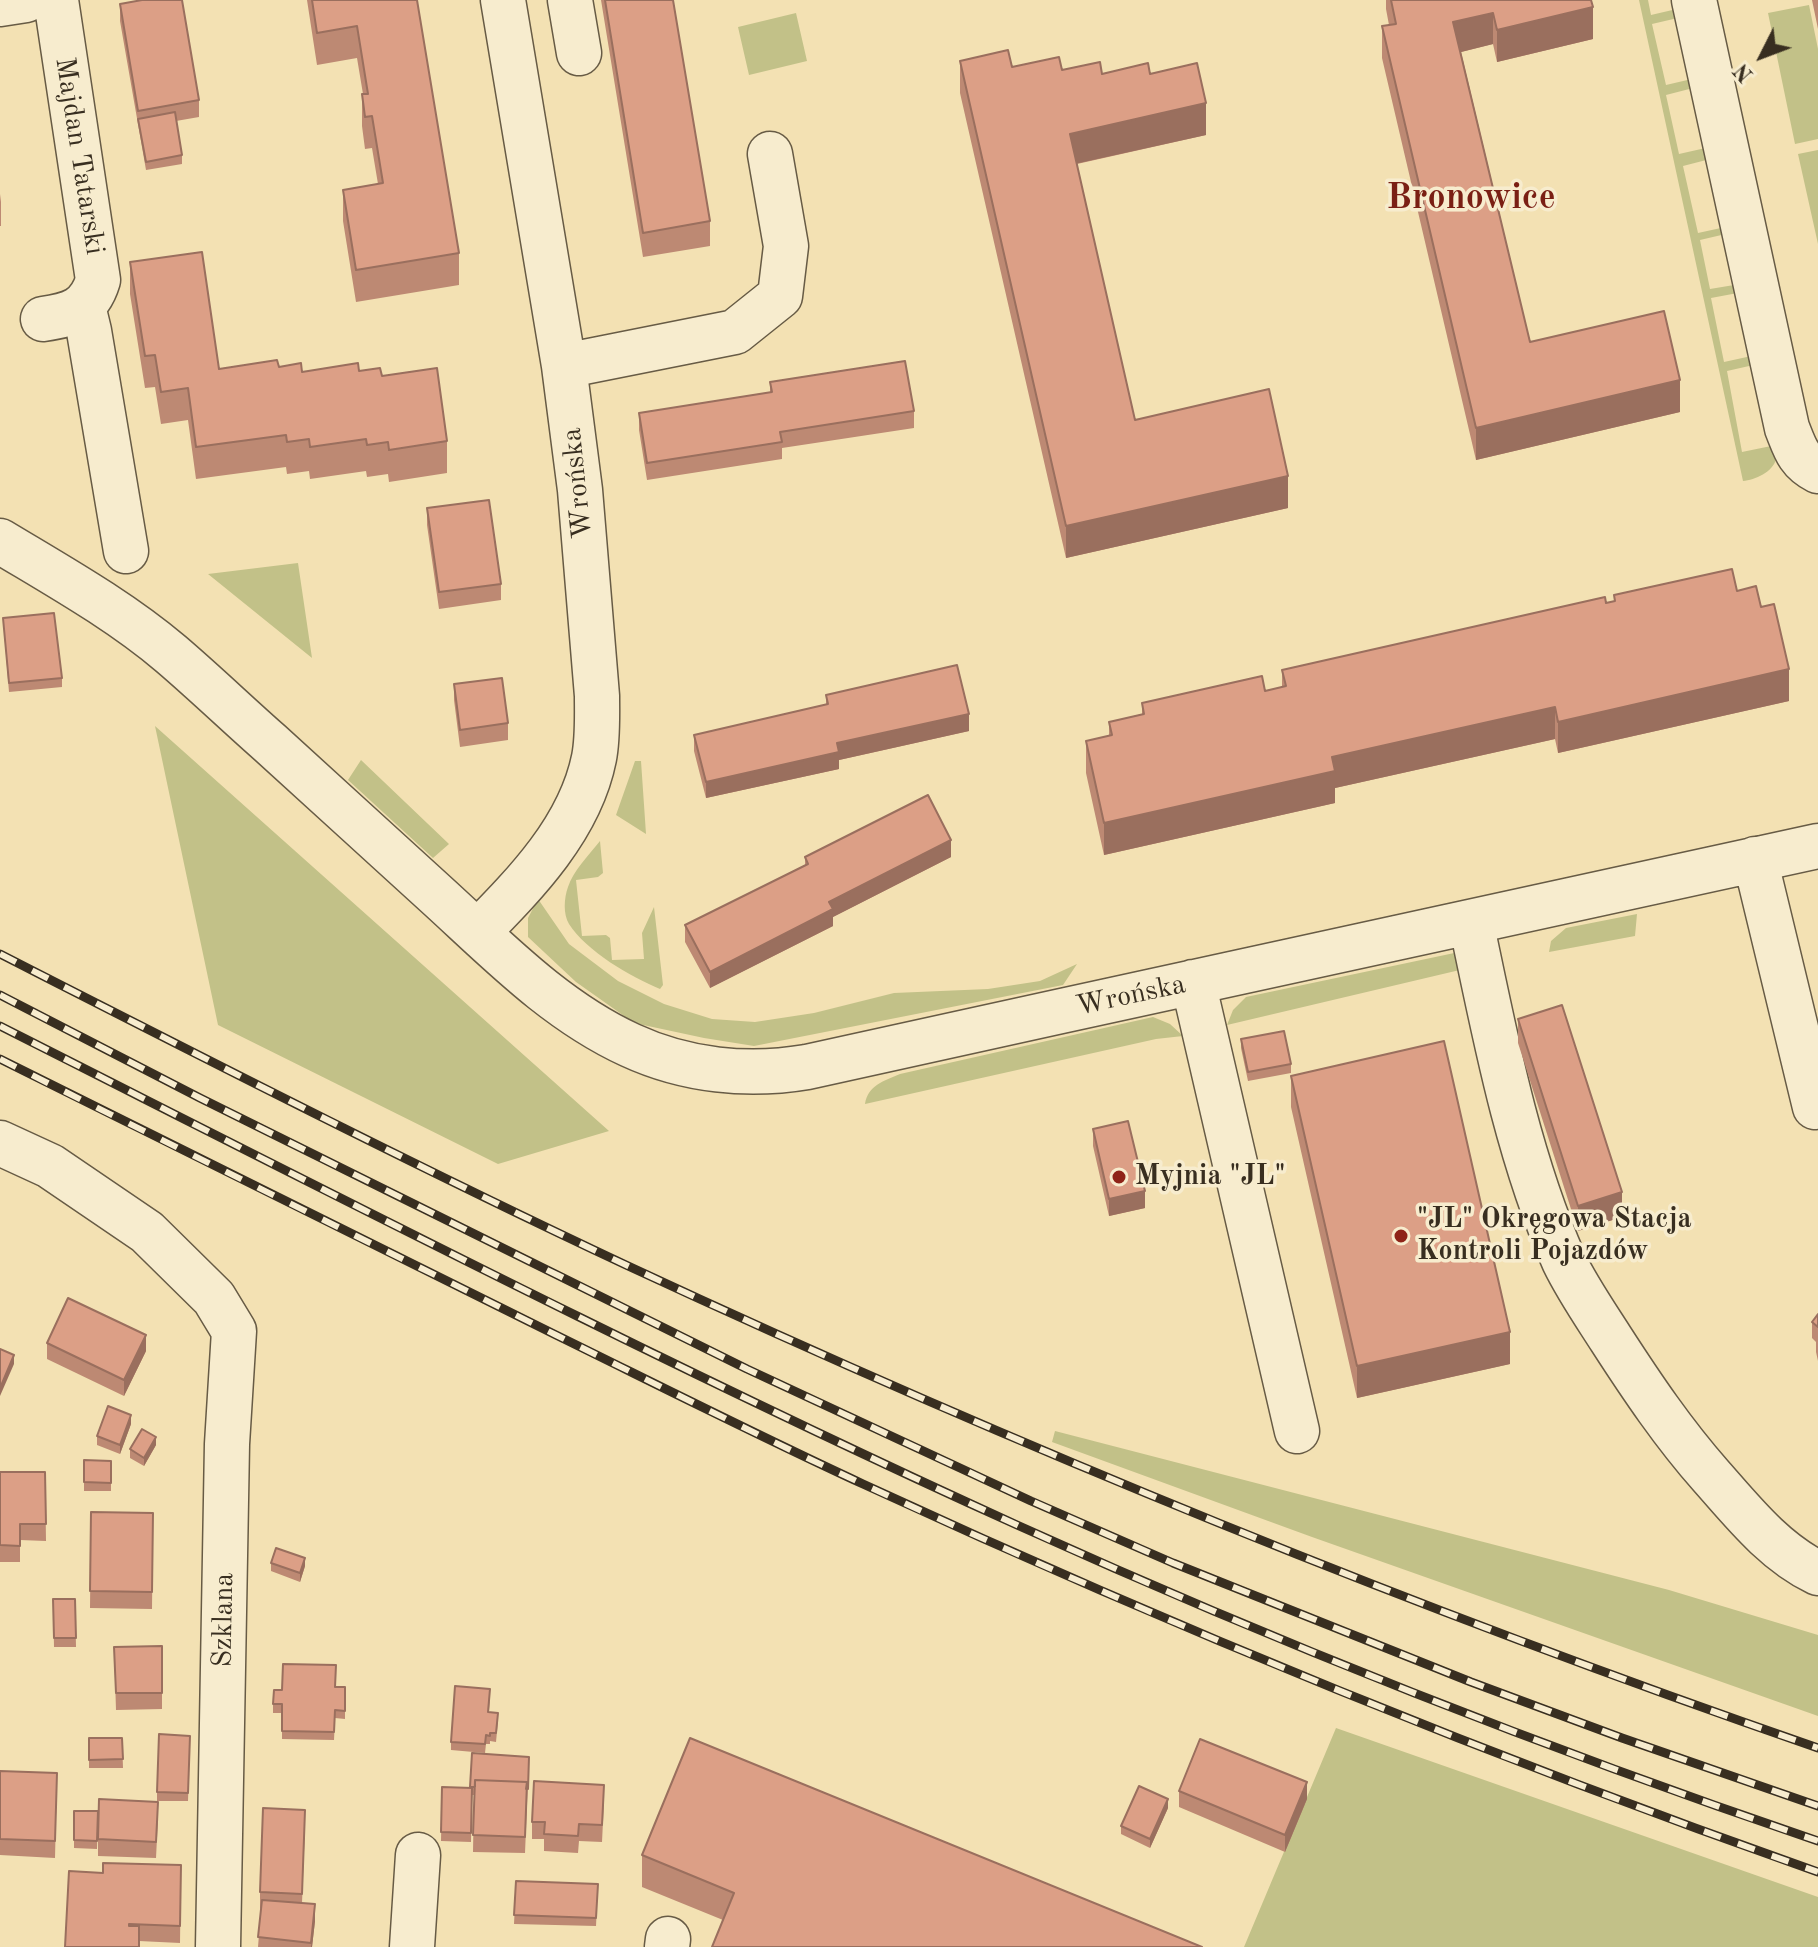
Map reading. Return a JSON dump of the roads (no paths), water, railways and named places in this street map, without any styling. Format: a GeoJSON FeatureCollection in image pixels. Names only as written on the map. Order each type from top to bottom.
{"type":"FeatureCollection","features":[{"type":"Feature","properties":{"kind":"street"},"geometry":{"type":"LineString","coordinates":[[0,4],[26,0]]}},
{"type":"Feature","properties":{"kind":"street","name":"Majdan Tatarski"},"geometry":{"type":"LineString","coordinates":[[56,0],[98,280],[93,296],[63,313],[91,347],[126,551]]}},
{"type":"Feature","properties":{"kind":"street","name":"Wrońska"},"geometry":{"type":"LineString","coordinates":[[478,932],[552,848],[567,826],[588,782],[595,755],[597,724],[580,490],[564,366],[503,0]]}},
{"type":"Feature","properties":{"kind":"street"},"geometry":{"type":"LineString","coordinates":[[570,0],[579,53]]}},
{"type":"Feature","properties":{"kind":"street"},"geometry":{"type":"LineString","coordinates":[[1694,0],[1787,428],[1806,465],[1818,471]]}},
{"type":"Feature","properties":{"kind":"street"},"geometry":{"type":"LineString","coordinates":[[564,366],[735,332],[780,296],[786,246],[770,154]]}},
{"type":"Feature","properties":{"kind":"street","name":"Wrońska"},"geometry":{"type":"LineString","coordinates":[[0,541],[109,608],[170,653],[547,994],[578,1017],[632,1046],[663,1058],[728,1072],[759,1073],[807,1067],[1642,882],[1818,846]]}},
{"type":"Feature","properties":{"kind":"street"},"geometry":{"type":"LineString","coordinates":[[1755,859],[1815,1107],[1818,1106]]}},
{"type":"Feature","properties":{"kind":"street"},"geometry":{"type":"LineString","coordinates":[[1471,922],[1495,1036],[1523,1144],[1543,1209],[1566,1264],[1617,1349],[1680,1441],[1779,1548],[1818,1573]]}},
{"type":"Feature","properties":{"kind":"street"},"geometry":{"type":"LineString","coordinates":[[1193,982],[1297,1431]]}},
{"type":"Feature","properties":{"kind":"street","name":"Szklana"},"geometry":{"type":"LineString","coordinates":[[0,1143],[50,1166],[147,1232],[214,1298],[234,1331],[227,1444],[218,1947]]}},
{"type":"Feature","properties":{"kind":"street"},"geometry":{"type":"LineString","coordinates":[[412,1947],[418,1855]]}},
{"type":"Feature","properties":{"kind":"railway"},"geometry":{"type":"LineString","coordinates":[[0,954],[547,1228],[919,1397],[1365,1581],[1818,1748]]}},
{"type":"Feature","properties":{"kind":"railway"},"geometry":{"type":"LineString","coordinates":[[0,995],[200,1098],[747,1369],[1031,1501],[1173,1563],[1471,1682],[1818,1806]]}},
{"type":"Feature","properties":{"kind":"railway"},"geometry":{"type":"LineString","coordinates":[[0,1026],[760,1405],[1115,1569],[1314,1653],[1514,1732],[1818,1841]]}},
{"type":"Feature","properties":{"kind":"railway"},"geometry":{"type":"LineString","coordinates":[[0,1059],[747,1429],[980,1537],[1217,1640],[1456,1737],[1818,1872]]}},
{"type":"Feature","properties":{"kind":"place","name":"Myjnia \"JL\""},"geometry":{"type":"Point","coordinates":[1119,1177]}},
{"type":"Feature","properties":{"kind":"place","name":"\"JL\" Okręgowa Stacja Kontroli Pojazdów"},"geometry":{"type":"Point","coordinates":[1401,1236]}},
{"type":"Feature","properties":{"kind":"district","name":"Bronowice"},"geometry":{"type":"Point","coordinates":[1471,199]}}]}
